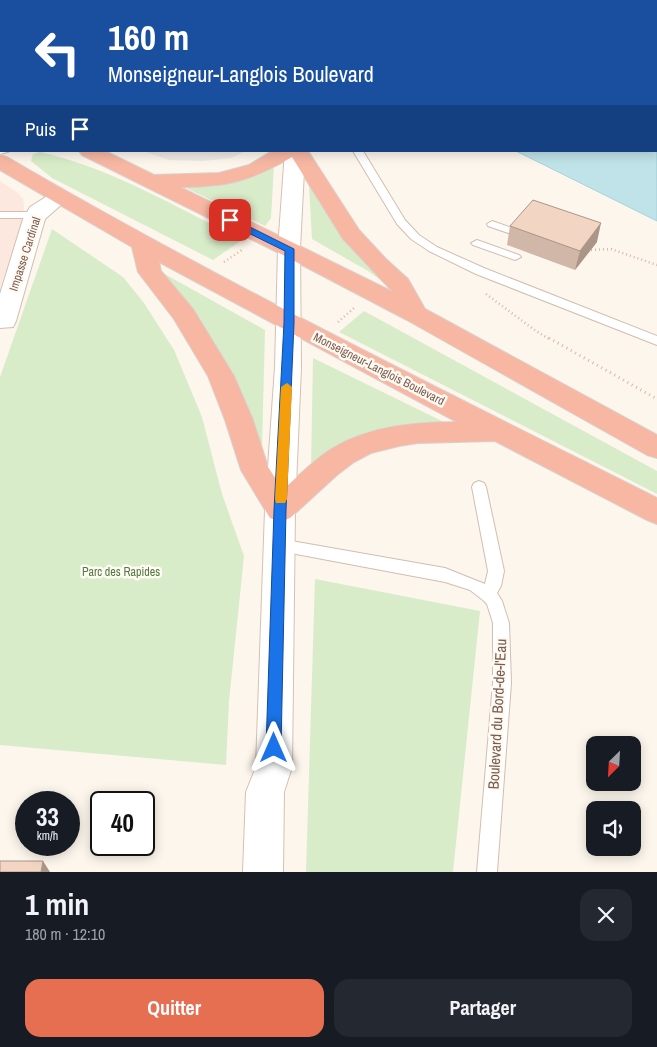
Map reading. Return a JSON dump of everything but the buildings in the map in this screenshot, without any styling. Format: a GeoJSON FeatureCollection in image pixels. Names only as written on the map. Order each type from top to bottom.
{"type":"FeatureCollection","features":[{"type":"Feature","properties":{"kind":"highway"},"geometry":{"type":"LineString","coordinates":[[90,152],[289,249],[416,314],[657,448]]}},
{"type":"Feature","properties":{"kind":"highway"},"geometry":{"type":"LineString","coordinates":[[151,182],[206,180],[232,176],[256,169],[285,152]]}},
{"type":"Feature","properties":{"kind":"highway"},"geometry":{"type":"LineString","coordinates":[[297,152],[351,234],[378,264],[400,284],[416,314]]}},
{"type":"Feature","properties":{"kind":"highway","name":"Monseigneur-Langlois Boulevard"},"geometry":{"type":"LineString","coordinates":[[0,161],[142,243],[289,323],[657,512]]}},
{"type":"Feature","properties":{"kind":"highway"},"geometry":{"type":"LineString","coordinates":[[142,243],[150,272],[184,315],[221,376],[239,420],[255,470],[280,510],[344,456],[379,440],[414,433],[499,430]]}},
{"type":"Feature","properties":{"kind":"street"},"geometry":{"type":"LineString","coordinates":[[263,872],[265,792],[274,767],[280,510],[289,323],[289,249],[296,152]]}},
{"type":"Feature","properties":{"kind":"street","name":"Impasse Cardinal"},"geometry":{"type":"LineString","coordinates":[[4,320],[37,214],[59,196]]}},
{"type":"Feature","properties":{"kind":"lane"},"geometry":{"type":"LineString","coordinates":[[359,152],[401,222],[415,237],[434,249],[480,271],[657,341]]}},
{"type":"Feature","properties":{"kind":"lane"},"geometry":{"type":"LineString","coordinates":[[0,218],[37,214]]}},
{"type":"Feature","properties":{"kind":"lane"},"geometry":{"type":"LineString","coordinates":[[492,224],[517,233]]}},
{"type":"Feature","properties":{"kind":"lane"},"geometry":{"type":"LineString","coordinates":[[477,243],[515,257]]}},
{"type":"Feature","properties":{"kind":"lane"},"geometry":{"type":"LineString","coordinates":[[479,487],[496,571],[493,586],[486,593]]}},
{"type":"Feature","properties":{"kind":"lane","name":"Boulevard du Bord-de-l'Eau"},"geometry":{"type":"LineString","coordinates":[[280,544],[445,575],[475,585],[494,601],[500,616],[502,683],[487,872]]}},
{"type":"Feature","properties":{"kind":"path"},"geometry":{"type":"LineString","coordinates":[[221,264],[249,245]]}},
{"type":"Feature","properties":{"kind":"path"},"geometry":{"type":"LineString","coordinates":[[590,250],[612,249],[657,265]]}},
{"type":"Feature","properties":{"kind":"path"},"geometry":{"type":"LineString","coordinates":[[482,292],[536,331],[657,399]]}},
{"type":"Feature","properties":{"kind":"path"},"geometry":{"type":"LineString","coordinates":[[333,327],[355,307]]}},
{"type":"Feature","properties":{"kind":"shaded area"},"geometry":{"type":"Polygon","coordinates":[[[146,152],[244,152],[231,158],[203,161],[169,160],[146,152]]]}},
{"type":"Feature","properties":{"kind":"shaded area"},"geometry":{"type":"Polygon","coordinates":[[[0,181],[18,193],[23,199],[24,205],[23,219],[0,288],[0,181]]]}},
{"type":"Feature","properties":{"kind":"green space"},"geometry":{"type":"Polygon","coordinates":[[[40,152],[66,159],[118,178],[242,240],[213,260],[52,178],[31,161],[33,154],[40,152]]]}},
{"type":"Feature","properties":{"kind":"green space"},"geometry":{"type":"Polygon","coordinates":[[[274,165],[271,218],[265,226],[184,187],[231,183],[254,176],[274,165]]]}},
{"type":"Feature","properties":{"kind":"green space"},"geometry":{"type":"Polygon","coordinates":[[[309,185],[345,239],[390,287],[368,271],[312,239],[309,185]]]}},
{"type":"Feature","properties":{"kind":"green space","name":"Parc des Rapides"},"geometry":{"type":"Polygon","coordinates":[[[52,229],[123,277],[144,303],[174,350],[202,417],[222,494],[244,556],[229,701],[226,765],[0,745],[0,377],[52,229]]]}},
{"type":"Feature","properties":{"kind":"green space"},"geometry":{"type":"Polygon","coordinates":[[[161,272],[265,330],[262,448],[229,369],[200,321],[161,272]]]}},
{"type":"Feature","properties":{"kind":"green space"},"geometry":{"type":"Polygon","coordinates":[[[364,311],[657,471],[657,494],[339,332],[364,311]]]}},
{"type":"Feature","properties":{"kind":"green space"},"geometry":{"type":"Polygon","coordinates":[[[313,358],[444,422],[420,423],[374,431],[352,440],[311,469],[313,358]]]}},
{"type":"Feature","properties":{"kind":"green space"},"geometry":{"type":"Polygon","coordinates":[[[315,579],[480,611],[453,872],[306,872],[315,579]]]}},
{"type":"Feature","properties":{"kind":"water"},"geometry":{"type":"Polygon","coordinates":[[[518,152],[657,152],[657,221],[518,152]]]}},
{"type":"Feature","properties":{"kind":"slow traffic"},"geometry":{"type":"LineString","coordinates":[[281,499],[287,387]]}},
{"type":"Feature","properties":{"kind":"route"},"geometry":{"type":"LineString","coordinates":[[230,220],[289,249],[289,323],[280,510],[274,748]]}}]}
